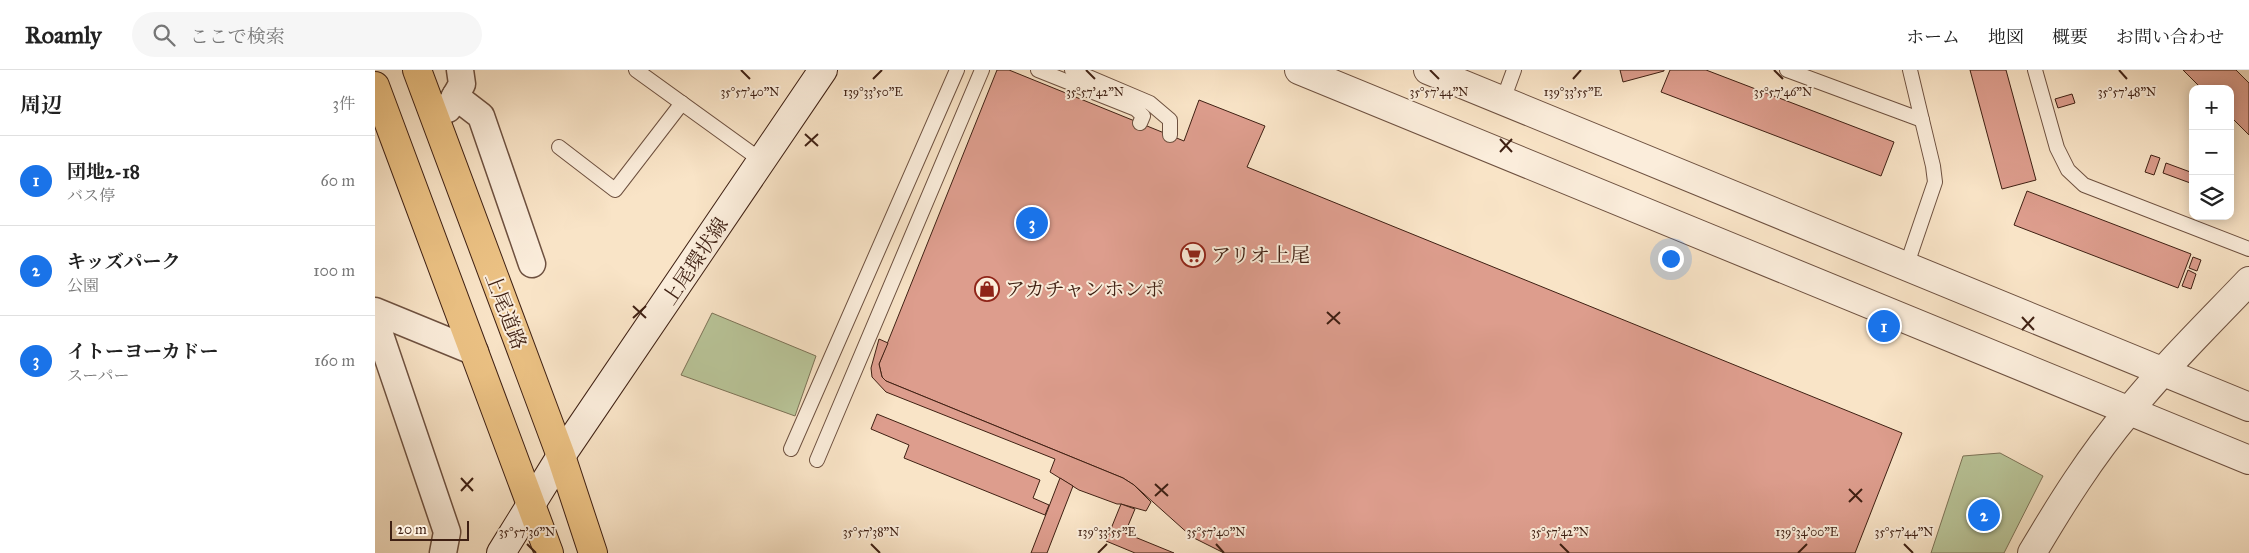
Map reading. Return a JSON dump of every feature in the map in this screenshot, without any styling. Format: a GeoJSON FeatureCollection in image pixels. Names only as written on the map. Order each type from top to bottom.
{"type":"FeatureCollection","features":[{"type":"Feature","properties":{"kind":"highway","name":"上尾道路"},"geometry":{"type":"LineString","coordinates":[[417,70],[561,456],[593,553]]}},
{"type":"Feature","properties":{"kind":"highway"},"geometry":{"type":"LineString","coordinates":[[375,86],[549,553]]}},
{"type":"Feature","properties":{"kind":"street"},"geometry":{"type":"LineString","coordinates":[[437,127],[462,84],[460,70]]}},
{"type":"Feature","properties":{"kind":"street","name":"上尾環状線"},"geometry":{"type":"LineString","coordinates":[[501,553],[561,456],[823,70]]}},
{"type":"Feature","properties":{"kind":"street"},"geometry":{"type":"LineString","coordinates":[[1299,70],[2128,412],[2249,460]]}},
{"type":"Feature","properties":{"kind":"street"},"geometry":{"type":"LineString","coordinates":[[1428,70],[2162,373],[2249,407]]}},
{"type":"Feature","properties":{"kind":"street"},"geometry":{"type":"LineString","coordinates":[[455,96],[481,116],[532,264]]}},
{"type":"Feature","properties":{"kind":"street"},"geometry":{"type":"LineString","coordinates":[[2032,553],[2084,471],[2128,412],[2162,373],[2249,282]]}},
{"type":"Feature","properties":{"kind":"street"},"geometry":{"type":"LineString","coordinates":[[375,311],[475,352]]}},
{"type":"Feature","properties":{"kind":"street"},"geometry":{"type":"LineString","coordinates":[[375,320],[447,532],[443,553]]}},
{"type":"Feature","properties":{"kind":"lane"},"geometry":{"type":"LineString","coordinates":[[636,70],[762,161]]}},
{"type":"Feature","properties":{"kind":"lane"},"geometry":{"type":"LineString","coordinates":[[791,449],[957,70]]}},
{"type":"Feature","properties":{"kind":"lane"},"geometry":{"type":"LineString","coordinates":[[817,460],[982,70]]}},
{"type":"Feature","properties":{"kind":"lane"},"geometry":{"type":"LineString","coordinates":[[1038,70],[1136,109],[1143,116],[1140,123]]}},
{"type":"Feature","properties":{"kind":"lane"},"geometry":{"type":"LineString","coordinates":[[1071,70],[1150,103],[1170,120],[1170,135]]}},
{"type":"Feature","properties":{"kind":"lane"},"geometry":{"type":"LineString","coordinates":[[1503,100],[1513,70]]}},
{"type":"Feature","properties":{"kind":"lane"},"geometry":{"type":"LineString","coordinates":[[1787,70],[1922,120]]}},
{"type":"Feature","properties":{"kind":"lane"},"geometry":{"type":"LineString","coordinates":[[1906,267],[1935,182],[1933,166],[1909,70]]}},
{"type":"Feature","properties":{"kind":"lane"},"geometry":{"type":"LineString","coordinates":[[2035,70],[2057,148],[2068,170],[2084,185],[2249,249]]}},
{"type":"Feature","properties":{"kind":"lane"},"geometry":{"type":"LineString","coordinates":[[559,147],[615,190],[682,103]]}},
{"type":"Feature","properties":{"kind":"green space"},"geometry":{"type":"Polygon","coordinates":[[[712,313],[816,356],[795,416],[681,375],[712,313]]]}},
{"type":"Feature","properties":{"kind":"green space"},"geometry":{"type":"Polygon","coordinates":[[[2000,453],[2043,476],[2004,553],[1931,553],[1963,456],[2000,453]]]}},
{"type":"Feature","properties":{"kind":"building","name":"アリオ上尾"},"geometry":{"type":"Polygon","coordinates":[[[997,70],[1009,70],[1184,141],[1199,100],[1265,126],[1247,167],[1902,433],[1855,553],[1224,553],[1192,537],[1134,485],[1123,478],[886,381],[882,377],[879,364],[997,70]]]}},
{"type":"Feature","properties":{"kind":"building"},"geometry":{"type":"Polygon","coordinates":[[[1620,70],[1664,70],[1664,71],[1623,82],[1620,70]]]}},
{"type":"Feature","properties":{"kind":"building"},"geometry":{"type":"Polygon","coordinates":[[[1670,70],[1706,70],[1894,142],[1881,176],[1661,92],[1670,70]]]}},
{"type":"Feature","properties":{"kind":"building"},"geometry":{"type":"Polygon","coordinates":[[[1970,70],[2006,70],[2036,180],[2002,189],[1970,70]]]}},
{"type":"Feature","properties":{"kind":"building"},"geometry":{"type":"Polygon","coordinates":[[[2183,70],[2236,70],[2249,83],[2249,135],[2234,120],[2234,85],[2198,85],[2183,70]]]}},
{"type":"Feature","properties":{"kind":"building"},"geometry":{"type":"Polygon","coordinates":[[[2072,94],[2075,103],[2058,108],[2055,99],[2072,94]]]}},
{"type":"Feature","properties":{"kind":"building"},"geometry":{"type":"Polygon","coordinates":[[[2151,155],[2160,158],[2154,175],[2145,172],[2151,155]]]}},
{"type":"Feature","properties":{"kind":"building"},"geometry":{"type":"Polygon","coordinates":[[[2166,163],[2189,172],[2189,183],[2163,173],[2166,163]]]}},
{"type":"Feature","properties":{"kind":"building"},"geometry":{"type":"Polygon","coordinates":[[[2027,191],[2191,254],[2178,288],[2014,225],[2027,191]]]}},
{"type":"Feature","properties":{"kind":"building"},"geometry":{"type":"Polygon","coordinates":[[[2193,257],[2201,260],[2197,271],[2189,268],[2193,257]]]}},
{"type":"Feature","properties":{"kind":"building"},"geometry":{"type":"Polygon","coordinates":[[[2188,270],[2196,274],[2191,289],[2182,286],[2188,270]]]}},
{"type":"Feature","properties":{"kind":"building"},"geometry":{"type":"Polygon","coordinates":[[[879,339],[888,343],[879,364],[882,377],[886,381],[1123,478],[1134,485],[1151,502],[1146,511],[1117,504],[1079,490],[1050,472],[1055,459],[886,392],[872,377],[871,368],[879,339]]]}},
{"type":"Feature","properties":{"kind":"building"},"geometry":{"type":"Polygon","coordinates":[[[877,414],[1040,480],[1033,498],[1049,505],[1045,515],[904,458],[909,445],[871,429],[877,414]]]}},
{"type":"Feature","properties":{"kind":"building"},"geometry":{"type":"Polygon","coordinates":[[[1060,478],[1073,486],[1047,553],[1031,553],[1060,478]]]}},
{"type":"Feature","properties":{"kind":"building"},"geometry":{"type":"Polygon","coordinates":[[[1121,504],[1135,509],[1125,533],[1174,553],[1135,553],[1106,541],[1121,504]]]}},
{"type":"Feature","properties":{"kind":"place","name":"イトーヨーカドー"},"geometry":{"type":"Point","coordinates":[1032,223]}},
{"type":"Feature","properties":{"kind":"place","name":"アリオ上尾"},"geometry":{"type":"Point","coordinates":[1193,255]}},
{"type":"Feature","properties":{"kind":"place","name":"アカチャンホンポ"},"geometry":{"type":"Point","coordinates":[987,289]}},
{"type":"Feature","properties":{"kind":"place","name":"団地2-18"},"geometry":{"type":"Point","coordinates":[1884,326]}},
{"type":"Feature","properties":{"kind":"place","name":"キッズパーク"},"geometry":{"type":"Point","coordinates":[1984,515]}}]}
